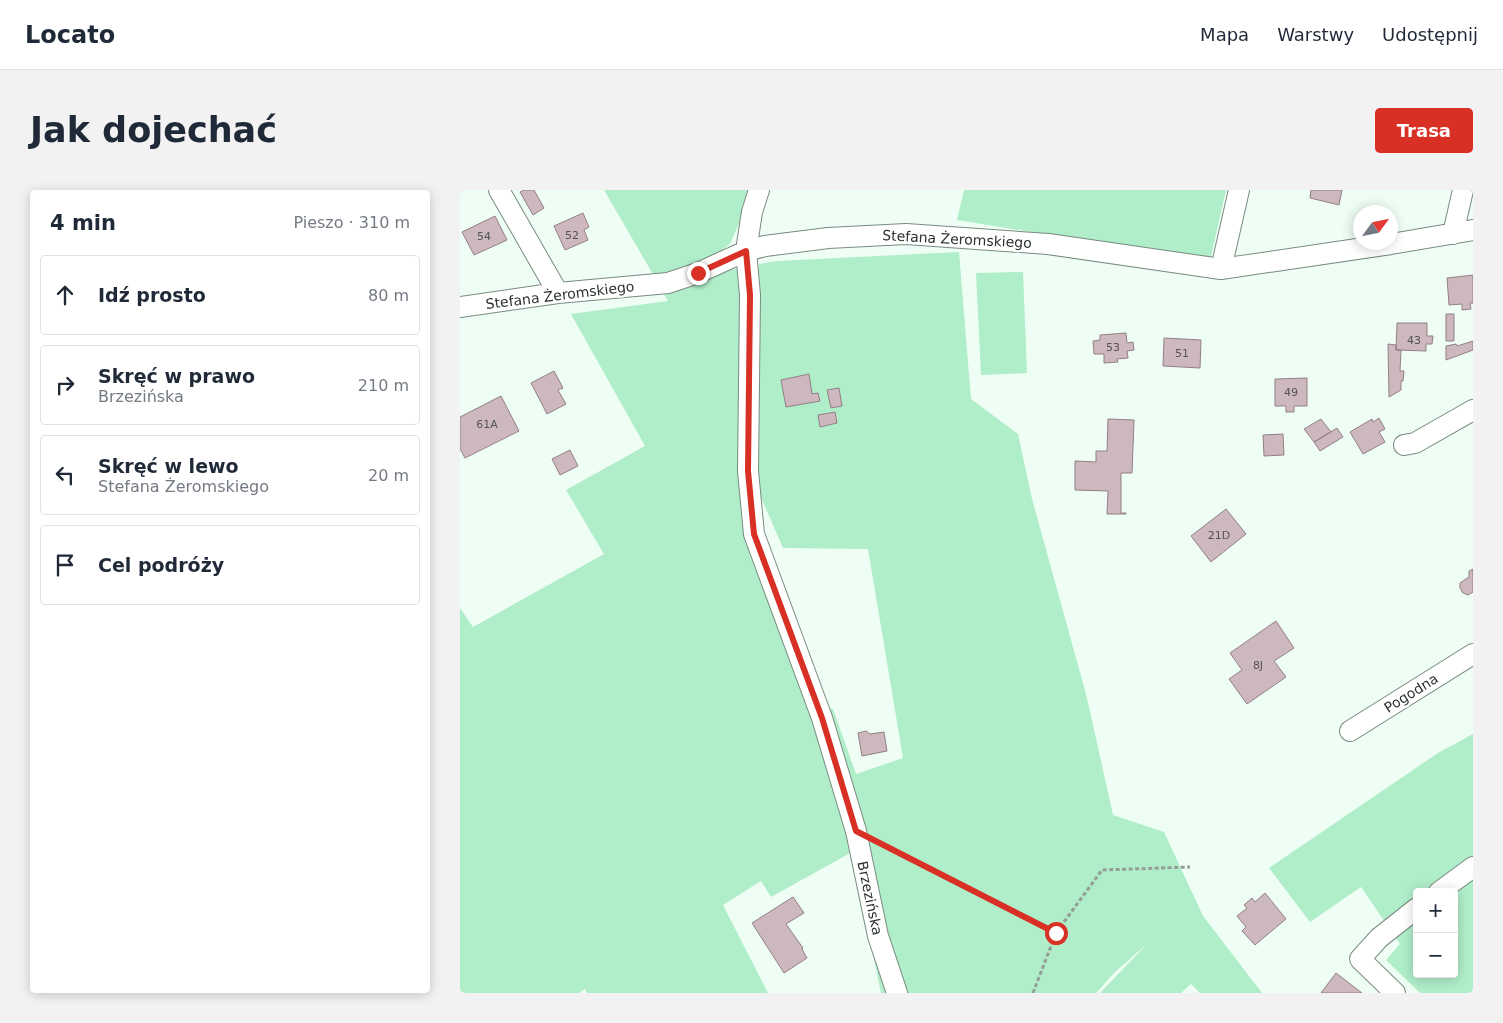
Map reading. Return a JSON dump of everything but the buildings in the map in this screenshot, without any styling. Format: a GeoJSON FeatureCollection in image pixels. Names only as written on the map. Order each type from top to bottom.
{"type":"FeatureCollection","features":[{"type":"Feature","properties":{"kind":"street"},"geometry":{"type":"LineString","coordinates":[[500,190],[558,293]]}},
{"type":"Feature","properties":{"kind":"street","name":"Brzezińska"},"geometry":{"type":"LineString","coordinates":[[759,190],[752,212],[746,251],[750,295],[748,471],[754,534],[822,718],[856,831],[878,936],[897,993]]}},
{"type":"Feature","properties":{"kind":"street"},"geometry":{"type":"LineString","coordinates":[[1221,269],[1239,190]]}},
{"type":"Feature","properties":{"kind":"street"},"geometry":{"type":"LineString","coordinates":[[1454,234],[1463,190]]}},
{"type":"Feature","properties":{"kind":"street","name":"Stefana Żeromskiego"},"geometry":{"type":"LineString","coordinates":[[460,307],[558,293],[668,283],[698,273],[746,251],[765,246],[828,238],[906,234],[1048,244],[1221,269],[1473,230]]}},
{"type":"Feature","properties":{"kind":"street"},"geometry":{"type":"LineString","coordinates":[[1404,445],[1415,443],[1473,410]]}},
{"type":"Feature","properties":{"kind":"street","name":"Pogodna"},"geometry":{"type":"LineString","coordinates":[[1350,732],[1473,654]]}},
{"type":"Feature","properties":{"kind":"street"},"geometry":{"type":"LineString","coordinates":[[1444,888],[1473,867]]}},
{"type":"Feature","properties":{"kind":"street"},"geometry":{"type":"LineString","coordinates":[[1395,993],[1360,959],[1379,938],[1413,911]]}},
{"type":"Feature","properties":{"kind":"path"},"geometry":{"type":"LineString","coordinates":[[856,831],[1056,933]]}},
{"type":"Feature","properties":{"kind":"path"},"geometry":{"type":"LineString","coordinates":[[1033,993],[1056,933],[1102,870],[1190,867]]}},
{"type":"Feature","properties":{"kind":"green space"},"geometry":{"type":"Polygon","coordinates":[[[604,190],[750,190],[743,214],[730,244],[704,263],[654,276],[604,190]]]}},
{"type":"Feature","properties":{"kind":"green space"},"geometry":{"type":"Polygon","coordinates":[[[964,190],[1226,190],[1210,261],[957,220],[964,190]]]}},
{"type":"Feature","properties":{"kind":"green space"},"geometry":{"type":"Polygon","coordinates":[[[959,252],[971,399],[1018,434],[1032,499],[1086,694],[1113,815],[1164,832],[1203,916],[1262,993],[1200,993],[1191,984],[1181,993],[1100,993],[1147,944],[1115,972],[1096,993],[881,993],[852,852],[771,897],[761,881],[723,905],[768,993],[587,993],[585,989],[579,993],[460,993],[460,608],[473,627],[604,554],[566,490],[645,446],[571,314],[668,301],[663,293],[740,267],[743,509],[808,705],[833,709],[856,774],[903,758],[868,549],[783,548],[757,488],[756,315],[759,264],[777,261],[959,252]]]}},
{"type":"Feature","properties":{"kind":"green space"},"geometry":{"type":"Polygon","coordinates":[[[1023,272],[1027,373],[981,375],[976,273],[1023,272]]]}},
{"type":"Feature","properties":{"kind":"green space"},"geometry":{"type":"Polygon","coordinates":[[[1473,734],[1473,993],[1420,993],[1386,960],[1400,944],[1361,887],[1310,922],[1269,868],[1438,753],[1473,734]]]}},
{"type":"Feature","properties":{"kind":"route"},"geometry":{"type":"LineString","coordinates":[[698,273],[746,251],[750,295],[748,471],[754,534],[822,718],[856,831],[1056,933]]}}]}
